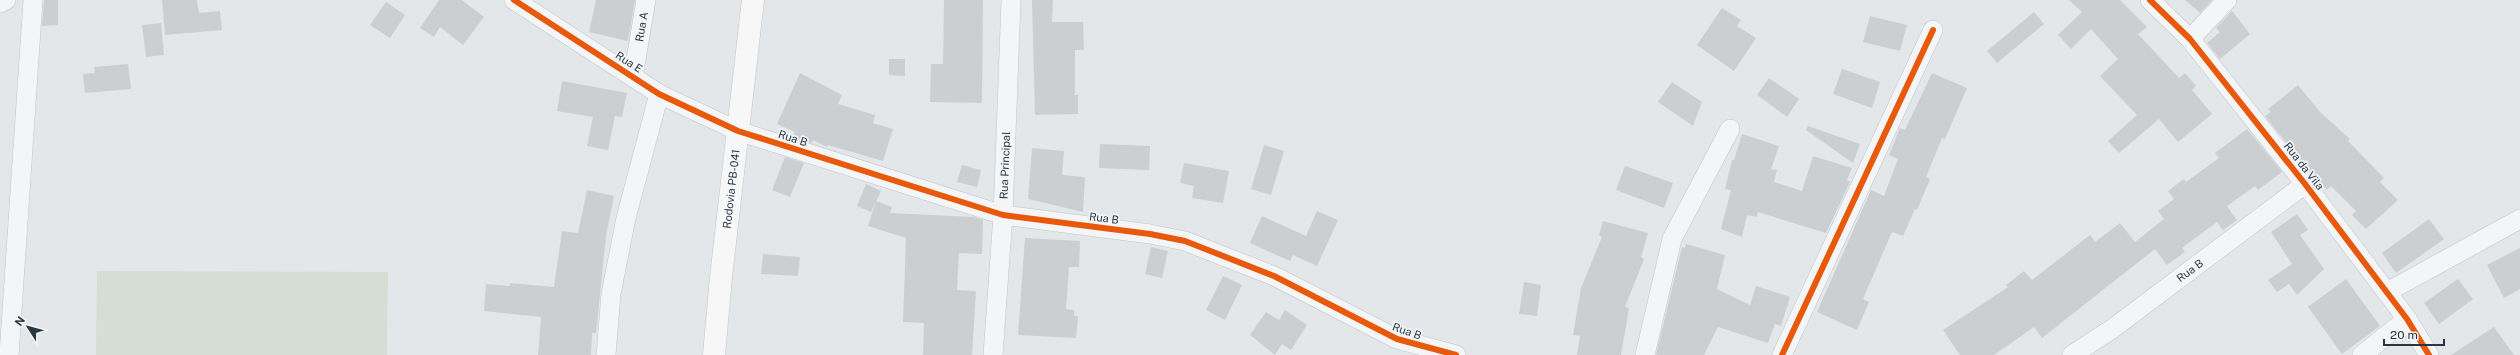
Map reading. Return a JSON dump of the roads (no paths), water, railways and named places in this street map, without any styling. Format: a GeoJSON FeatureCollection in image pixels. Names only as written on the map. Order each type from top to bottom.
{"type":"FeatureCollection","features":[{"type":"Feature","properties":{"kind":"main road","name":"Rodovia PB-041"},"geometry":{"type":"LineString","coordinates":[[714,355],[721,277],[753,0]]}},
{"type":"Feature","properties":{"kind":"street"},"geometry":{"type":"LineString","coordinates":[[0,3],[6,0]]}},
{"type":"Feature","properties":{"kind":"street"},"geometry":{"type":"LineString","coordinates":[[10,355],[33,0]]}},
{"type":"Feature","properties":{"kind":"street","name":"Rua E"},"geometry":{"type":"LineString","coordinates":[[514,0],[659,94],[738,131]]}},
{"type":"Feature","properties":{"kind":"street","name":"Rua A"},"geometry":{"type":"LineString","coordinates":[[633,77],[646,0]]}},
{"type":"Feature","properties":{"kind":"street","name":"Rua Principal"},"geometry":{"type":"LineString","coordinates":[[993,355],[1003,215],[1011,0]]}},
{"type":"Feature","properties":{"kind":"street","name":"Rua da Vila"},"geometry":{"type":"LineString","coordinates":[[2150,0],[2190,38],[2306,184],[2407,319],[2429,355]]}},
{"type":"Feature","properties":{"kind":"street"},"geometry":{"type":"LineString","coordinates":[[2190,38],[2227,0]]}},
{"type":"Feature","properties":{"kind":"street"},"geometry":{"type":"LineString","coordinates":[[1782,355],[1933,30]]}},
{"type":"Feature","properties":{"kind":"street"},"geometry":{"type":"LineString","coordinates":[[606,355],[611,294],[626,218],[659,94]]}},
{"type":"Feature","properties":{"kind":"street"},"geometry":{"type":"LineString","coordinates":[[1645,355],[1672,239],[1730,129]]}},
{"type":"Feature","properties":{"kind":"street","name":"Rua B"},"geometry":{"type":"LineString","coordinates":[[738,131],[1003,215],[1150,234],[1185,242],[1274,276],[1397,339],[1456,355]]}},
{"type":"Feature","properties":{"kind":"street","name":"Rua B"},"geometry":{"type":"LineString","coordinates":[[2072,355],[2112,329],[2306,184]]}},
{"type":"Feature","properties":{"kind":"street"},"geometry":{"type":"LineString","coordinates":[[2387,292],[2520,219]]}},
{"type":"Feature","properties":{"kind":"street"},"geometry":{"type":"LineString","coordinates":[[2362,355],[2407,319]]}}]}
